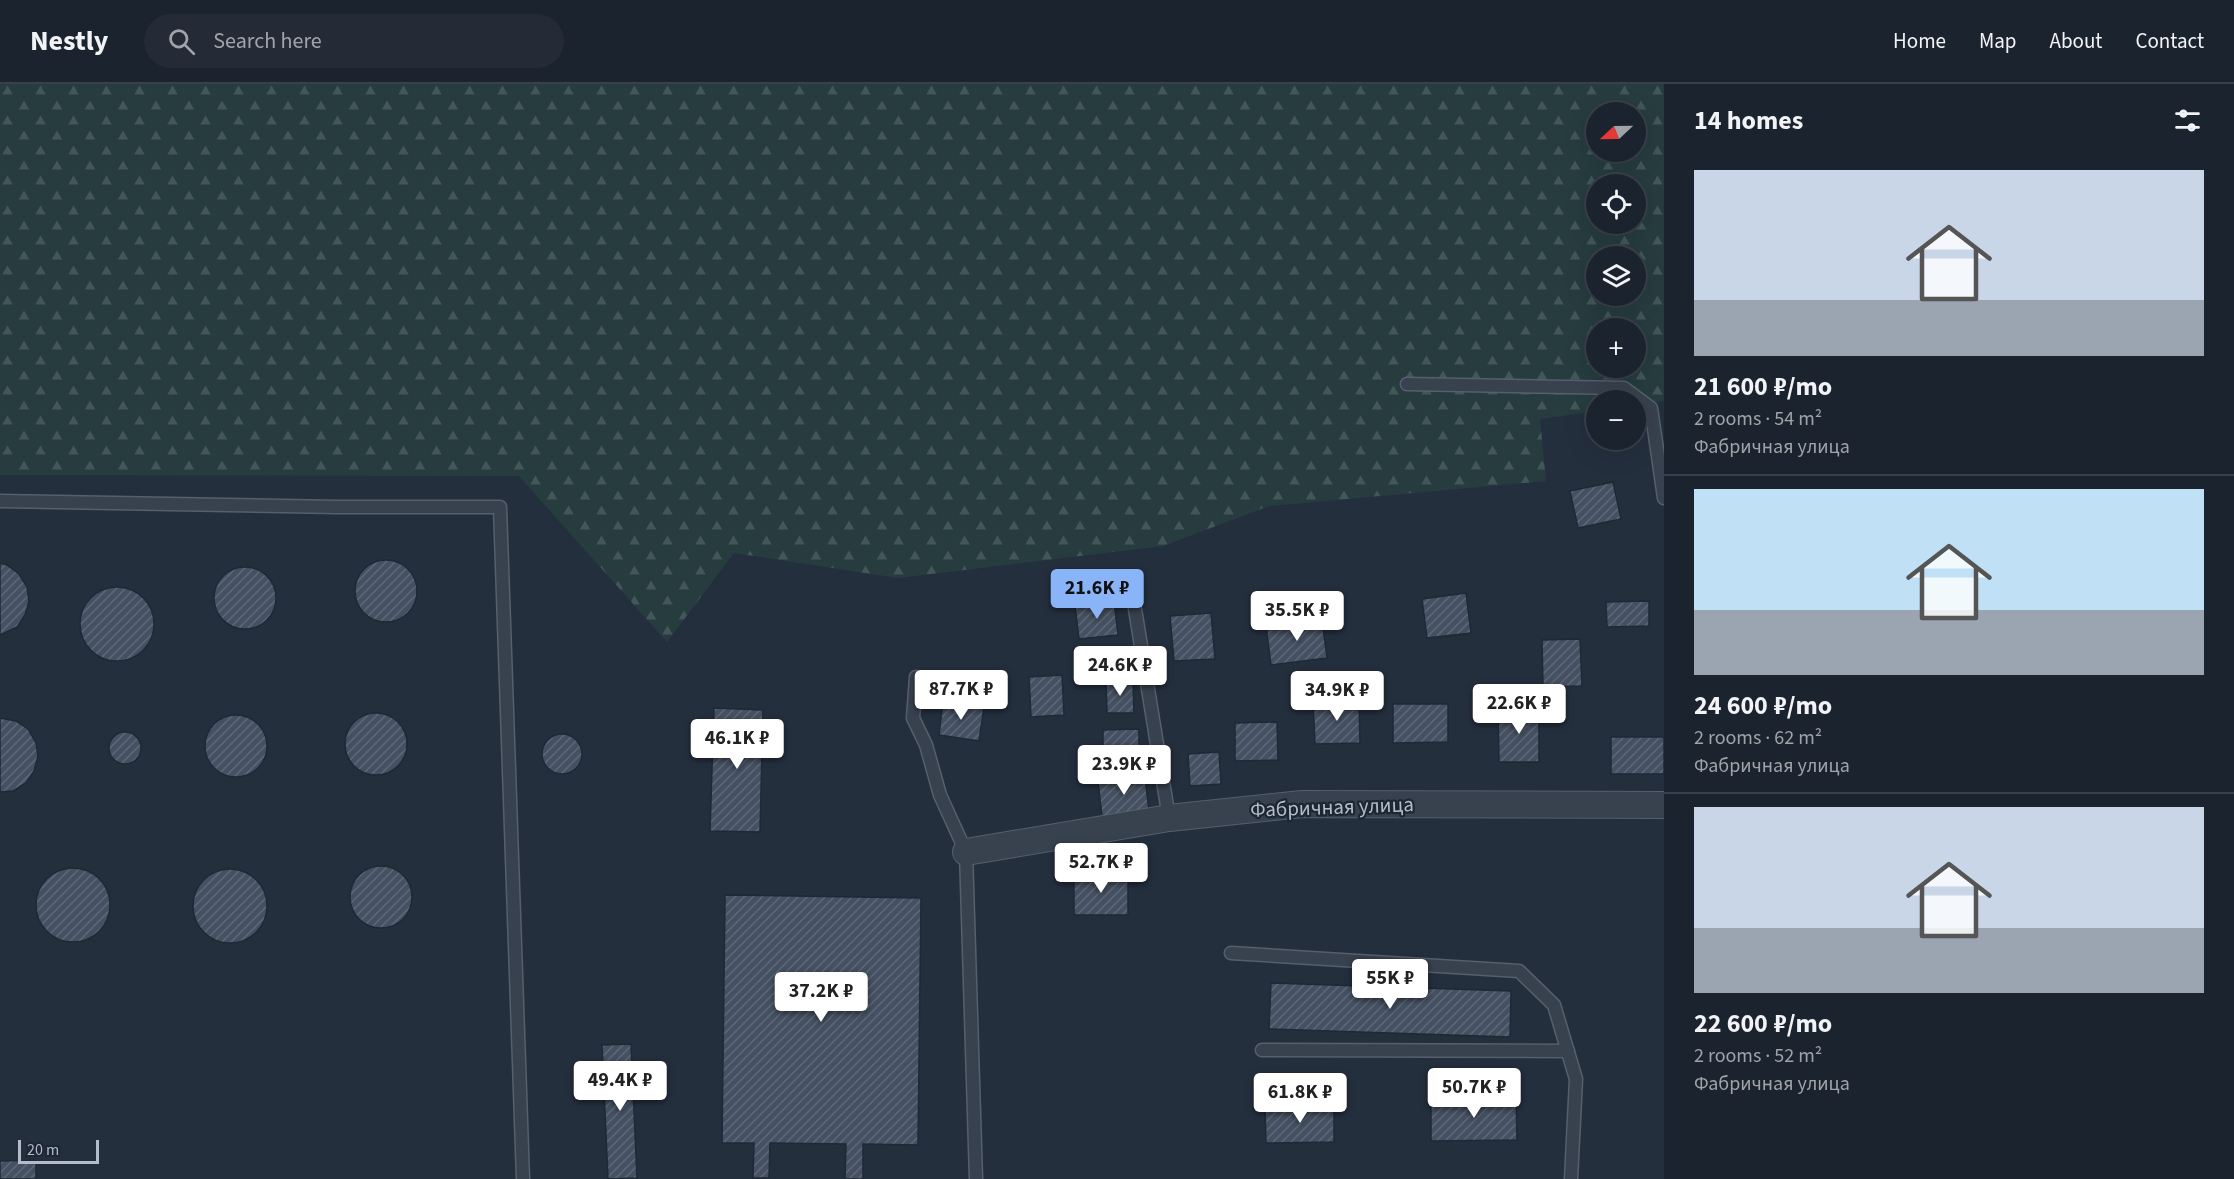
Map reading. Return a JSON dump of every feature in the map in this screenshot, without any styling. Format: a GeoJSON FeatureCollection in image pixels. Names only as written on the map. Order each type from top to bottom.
{"type":"FeatureCollection","features":[{"type":"Feature","properties":{"kind":"street","name":"Фабричная улица"},"geometry":{"type":"LineString","coordinates":[[966,852],[1169,818],[1302,804],[1664,805]]}},
{"type":"Feature","properties":{"kind":"lane"},"geometry":{"type":"LineString","coordinates":[[1407,384],[1624,388],[1651,408],[1664,498]]}},
{"type":"Feature","properties":{"kind":"lane"},"geometry":{"type":"LineString","coordinates":[[0,501],[338,507],[500,507],[523,1179]]}},
{"type":"Feature","properties":{"kind":"lane"},"geometry":{"type":"LineString","coordinates":[[1135,609],[1169,818]]}},
{"type":"Feature","properties":{"kind":"lane"},"geometry":{"type":"LineString","coordinates":[[916,676],[913,718],[927,745],[940,795],[966,852],[976,1179]]}},
{"type":"Feature","properties":{"kind":"lane"},"geometry":{"type":"LineString","coordinates":[[1231,953],[1519,971],[1554,1005],[1576,1079],[1570,1179]]}},
{"type":"Feature","properties":{"kind":"lane"},"geometry":{"type":"LineString","coordinates":[[1262,1050],[1568,1051]]}},
{"type":"Feature","properties":{"kind":"green space"},"geometry":{"type":"Polygon","coordinates":[[[0,84],[1664,84],[1664,401],[1646,403],[1646,390],[1586,390],[1586,412],[1540,419],[1546,481],[1269,506],[1163,546],[898,578],[734,553],[667,642],[519,476],[0,475],[0,84]]]}},
{"type":"Feature","properties":{"kind":"building"},"geometry":{"type":"Polygon","coordinates":[[[1613,482],[1621,519],[1578,528],[1570,491],[1613,482]]]}},
{"type":"Feature","properties":{"kind":"building"},"geometry":{"type":"Polygon","coordinates":[[[386,560],[398,562],[408,569],[415,579],[417,591],[415,603],[408,613],[398,620],[386,622],[374,620],[364,613],[357,603],[355,591],[357,579],[364,569],[374,562],[386,560]]]}},
{"type":"Feature","properties":{"kind":"building"},"geometry":{"type":"Polygon","coordinates":[[[0,563],[19,574],[27,587],[29,601],[25,615],[17,627],[0,635],[0,563]]]}},
{"type":"Feature","properties":{"kind":"building"},"geometry":{"type":"Polygon","coordinates":[[[239,567],[251,567],[267,576],[274,586],[276,598],[274,610],[267,620],[251,629],[239,629],[228,624],[219,615],[214,604],[214,592],[219,581],[228,572],[239,567]]]}},
{"type":"Feature","properties":{"kind":"building"},"geometry":{"type":"Polygon","coordinates":[[[110,587],[124,587],[138,593],[148,603],[154,617],[154,631],[148,645],[138,655],[124,661],[110,661],[96,655],[86,645],[80,631],[80,617],[86,603],[96,593],[110,587]]]}},
{"type":"Feature","properties":{"kind":"building"},"geometry":{"type":"Polygon","coordinates":[[[1466,593],[1471,633],[1427,638],[1422,599],[1466,593]]]}},
{"type":"Feature","properties":{"kind":"building"},"geometry":{"type":"Polygon","coordinates":[[[1114,600],[1118,635],[1079,639],[1075,605],[1114,600]]]}},
{"type":"Feature","properties":{"kind":"building"},"geometry":{"type":"Polygon","coordinates":[[[1649,601],[1649,626],[1607,627],[1606,602],[1649,601]]]}},
{"type":"Feature","properties":{"kind":"building"},"geometry":{"type":"Polygon","coordinates":[[[1211,613],[1215,659],[1174,661],[1170,616],[1211,613]]]}},
{"type":"Feature","properties":{"kind":"building"},"geometry":{"type":"Polygon","coordinates":[[[1322,619],[1327,658],[1271,665],[1266,626],[1322,619]]]}},
{"type":"Feature","properties":{"kind":"building"},"geometry":{"type":"Polygon","coordinates":[[[1580,639],[1582,686],[1543,687],[1542,640],[1580,639]]]}},
{"type":"Feature","properties":{"kind":"building"},"geometry":{"type":"Polygon","coordinates":[[[1062,675],[1064,715],[1031,717],[1029,677],[1062,675]]]}},
{"type":"Feature","properties":{"kind":"building"},"geometry":{"type":"Polygon","coordinates":[[[1133,681],[1134,713],[1107,713],[1106,682],[1133,681]]]}},
{"type":"Feature","properties":{"kind":"building"},"geometry":{"type":"Polygon","coordinates":[[[1359,700],[1360,743],[1315,744],[1313,702],[1359,700]]]}},
{"type":"Feature","properties":{"kind":"building"},"geometry":{"type":"Polygon","coordinates":[[[943,701],[984,707],[979,741],[939,735],[943,701]]]}},
{"type":"Feature","properties":{"kind":"building"},"geometry":{"type":"Polygon","coordinates":[[[1393,704],[1448,704],[1448,742],[1393,743],[1393,704]]]}},
{"type":"Feature","properties":{"kind":"building"},"geometry":{"type":"Polygon","coordinates":[[[714,708],[763,710],[760,832],[710,831],[714,708]]]}},
{"type":"Feature","properties":{"kind":"building"},"geometry":{"type":"Polygon","coordinates":[[[1498,708],[1539,708],[1539,762],[1499,762],[1498,708]]]}},
{"type":"Feature","properties":{"kind":"building"},"geometry":{"type":"Polygon","coordinates":[[[376,713],[388,715],[398,722],[405,732],[407,744],[405,756],[398,766],[388,773],[376,775],[364,773],[354,766],[347,756],[345,744],[347,732],[354,722],[364,715],[376,713]]]}},
{"type":"Feature","properties":{"kind":"building"},"geometry":{"type":"Polygon","coordinates":[[[236,715],[248,717],[258,724],[265,734],[267,746],[265,758],[258,768],[248,775],[236,777],[224,775],[214,768],[207,758],[205,746],[207,734],[214,724],[224,717],[236,715]]]}},
{"type":"Feature","properties":{"kind":"building"},"geometry":{"type":"Polygon","coordinates":[[[0,718],[16,721],[28,729],[36,743],[38,756],[34,771],[26,783],[13,791],[0,792],[0,718]]]}},
{"type":"Feature","properties":{"kind":"building"},"geometry":{"type":"Polygon","coordinates":[[[1277,722],[1278,760],[1235,761],[1235,723],[1277,722]]]}},
{"type":"Feature","properties":{"kind":"building"},"geometry":{"type":"Polygon","coordinates":[[[1139,729],[1139,754],[1103,755],[1103,730],[1139,729]]]}},
{"type":"Feature","properties":{"kind":"building"},"geometry":{"type":"Polygon","coordinates":[[[125,732],[136,737],[141,748],[136,759],[125,764],[114,759],[109,748],[114,737],[125,732]]]}},
{"type":"Feature","properties":{"kind":"building"},"geometry":{"type":"Polygon","coordinates":[[[562,734],[570,735],[576,740],[581,746],[581,762],[576,768],[570,773],[562,774],[554,773],[548,768],[543,762],[542,754],[543,746],[548,740],[554,735],[562,734]]]}},
{"type":"Feature","properties":{"kind":"building"},"geometry":{"type":"Polygon","coordinates":[[[1611,737],[1664,737],[1664,774],[1611,774],[1611,737]]]}},
{"type":"Feature","properties":{"kind":"building"},"geometry":{"type":"Polygon","coordinates":[[[1219,752],[1221,784],[1190,786],[1188,754],[1219,752]]]}},
{"type":"Feature","properties":{"kind":"building"},"geometry":{"type":"Polygon","coordinates":[[[1145,776],[1149,812],[1102,817],[1098,781],[1145,776]]]}},
{"type":"Feature","properties":{"kind":"building"},"geometry":{"type":"Polygon","coordinates":[[[381,866],[393,868],[403,875],[410,885],[412,897],[410,909],[403,919],[393,926],[381,928],[369,926],[359,919],[352,909],[350,897],[352,885],[359,875],[369,868],[381,866]]]}},
{"type":"Feature","properties":{"kind":"building"},"geometry":{"type":"Polygon","coordinates":[[[66,868],[80,868],[94,874],[104,884],[110,898],[110,912],[104,926],[94,936],[80,942],[66,942],[52,936],[42,926],[36,912],[36,898],[42,884],[52,874],[66,868]]]}},
{"type":"Feature","properties":{"kind":"building"},"geometry":{"type":"Polygon","coordinates":[[[223,869],[237,869],[251,875],[261,885],[267,899],[267,913],[261,927],[251,937],[237,943],[223,943],[209,937],[199,927],[193,913],[193,899],[199,885],[209,875],[223,869]]]}},
{"type":"Feature","properties":{"kind":"building"},"geometry":{"type":"Polygon","coordinates":[[[1074,873],[1128,873],[1128,915],[1074,915],[1074,873]]]}},
{"type":"Feature","properties":{"kind":"building"},"geometry":{"type":"Polygon","coordinates":[[[725,895],[921,898],[918,1145],[863,1144],[863,1179],[845,1179],[846,1144],[770,1143],[769,1178],[753,1178],[754,1143],[722,1143],[725,895]]]}},
{"type":"Feature","properties":{"kind":"building"},"geometry":{"type":"Polygon","coordinates":[[[1271,983],[1511,991],[1510,1037],[1269,1029],[1271,983]]]}},
{"type":"Feature","properties":{"kind":"building"},"geometry":{"type":"Polygon","coordinates":[[[631,1044],[637,1178],[608,1179],[602,1045],[631,1044]]]}},
{"type":"Feature","properties":{"kind":"building"},"geometry":{"type":"Polygon","coordinates":[[[1516,1097],[1517,1140],[1431,1141],[1431,1098],[1516,1097]]]}},
{"type":"Feature","properties":{"kind":"building"},"geometry":{"type":"Polygon","coordinates":[[[1334,1106],[1334,1142],[1266,1143],[1265,1107],[1334,1106]]]}},
{"type":"Feature","properties":{"kind":"building"},"geometry":{"type":"Polygon","coordinates":[[[36,1160],[36,1179],[0,1179],[0,1161],[36,1160]]]}}]}
